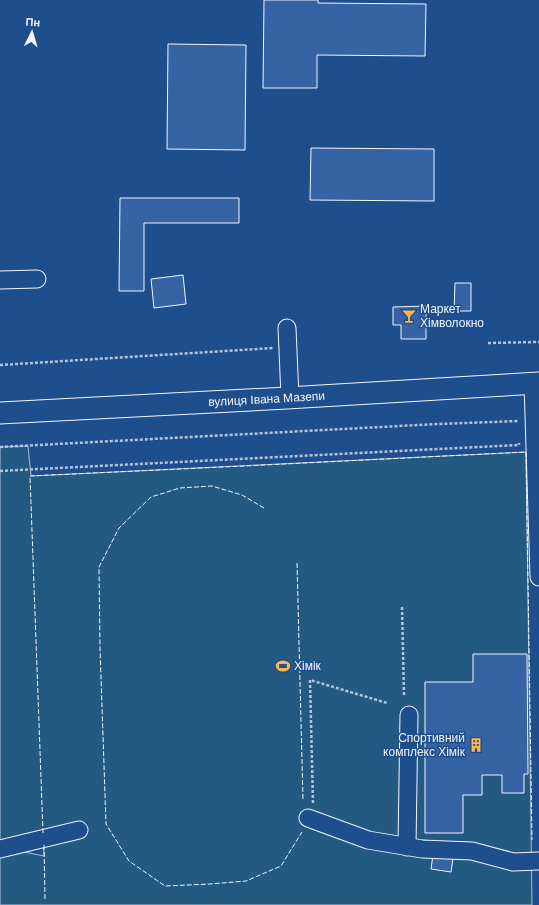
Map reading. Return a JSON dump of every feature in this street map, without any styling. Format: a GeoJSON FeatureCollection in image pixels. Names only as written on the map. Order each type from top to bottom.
{"type":"FeatureCollection","features":[{"type":"Feature","properties":{"kind":"main road","name":"вулиця Івана Мазепи"},"geometry":{"type":"LineString","coordinates":[[0,413],[536,383]]}},
{"type":"Feature","properties":{"kind":"lane"},"geometry":{"type":"LineString","coordinates":[[0,280],[37,279]]}},
{"type":"Feature","properties":{"kind":"lane"},"geometry":{"type":"LineString","coordinates":[[287,328],[290,397]]}},
{"type":"Feature","properties":{"kind":"lane","name":"вулиця Івана Мазепи"},"geometry":{"type":"LineString","coordinates":[[536,383],[535,420],[539,577]]}},
{"type":"Feature","properties":{"kind":"lane"},"geometry":{"type":"LineString","coordinates":[[407,847],[409,715]]}},
{"type":"Feature","properties":{"kind":"lane"},"geometry":{"type":"LineString","coordinates":[[310,819],[368,840],[422,849],[472,851],[513,862],[539,861]]}},
{"type":"Feature","properties":{"kind":"lane"},"geometry":{"type":"LineString","coordinates":[[0,850],[79,830]]}},
{"type":"Feature","properties":{"kind":"path"},"geometry":{"type":"LineString","coordinates":[[488,343],[539,342]]}},
{"type":"Feature","properties":{"kind":"path"},"geometry":{"type":"LineString","coordinates":[[0,365],[288,347]]}},
{"type":"Feature","properties":{"kind":"path"},"geometry":{"type":"LineString","coordinates":[[0,447],[535,420]]}},
{"type":"Feature","properties":{"kind":"path"},"geometry":{"type":"LineString","coordinates":[[0,471],[519,444],[519,437]]}},
{"type":"Feature","properties":{"kind":"path"},"geometry":{"type":"LineString","coordinates":[[402,606],[404,695]]}},
{"type":"Feature","properties":{"kind":"path"},"geometry":{"type":"LineString","coordinates":[[310,819],[310,680],[387,703]]}},
{"type":"Feature","properties":{"kind":"shaded area","name":"Хімік"},"geometry":{"type":"Polygon","coordinates":[[[28,446],[31,476],[526,452],[532,905],[0,905],[0,853],[14,850],[44,856],[43,839],[0,849],[0,447],[28,446]]]}},
{"type":"Feature","properties":{"kind":"building"},"geometry":{"type":"Polygon","coordinates":[[[264,0],[318,0],[318,3],[426,4],[425,56],[317,55],[317,88],[263,88],[264,0]]]}},
{"type":"Feature","properties":{"kind":"building"},"geometry":{"type":"Polygon","coordinates":[[[168,44],[246,45],[245,150],[167,149],[168,44]]]}},
{"type":"Feature","properties":{"kind":"building"},"geometry":{"type":"Polygon","coordinates":[[[311,148],[434,149],[434,201],[310,200],[311,148]]]}},
{"type":"Feature","properties":{"kind":"building"},"geometry":{"type":"Polygon","coordinates":[[[120,198],[239,198],[239,223],[144,223],[144,291],[119,291],[120,198]]]}},
{"type":"Feature","properties":{"kind":"building"},"geometry":{"type":"Polygon","coordinates":[[[183,275],[186,304],[154,308],[151,279],[183,275]]]}},
{"type":"Feature","properties":{"kind":"building"},"geometry":{"type":"Polygon","coordinates":[[[455,283],[471,283],[471,311],[454,311],[455,283]]]}},
{"type":"Feature","properties":{"kind":"building","name":"Маркет Хімволокно"},"geometry":{"type":"Polygon","coordinates":[[[426,306],[426,339],[401,339],[401,325],[393,325],[393,307],[426,306]]]}},
{"type":"Feature","properties":{"kind":"building","name":"Спортивний комплекс Хімік"},"geometry":{"type":"Polygon","coordinates":[[[473,654],[527,654],[528,774],[524,774],[524,793],[502,793],[502,775],[482,775],[482,795],[463,795],[463,833],[425,833],[425,682],[473,682],[473,654]]]}},
{"type":"Feature","properties":{"kind":"building"},"geometry":{"type":"Polygon","coordinates":[[[433,855],[453,858],[451,872],[431,869],[433,855]]]}},
{"type":"Feature","properties":{"kind":"fence"},"geometry":{"type":"LineString","coordinates":[[43,833],[30,476],[526,452],[532,840]]}},
{"type":"Feature","properties":{"kind":"fence"},"geometry":{"type":"LineString","coordinates":[[264,508],[242,495],[212,486],[180,488],[151,497],[119,528],[99,567],[100,648],[106,824],[129,861],[165,886],[246,881],[281,866],[302,832]]}},
{"type":"Feature","properties":{"kind":"fence"},"geometry":{"type":"LineString","coordinates":[[297,563],[303,800]]}},
{"type":"Feature","properties":{"kind":"fence"},"geometry":{"type":"LineString","coordinates":[[44,845],[45,899]]}},
{"type":"Feature","properties":{"kind":"place","name":"Маркет Хімволокно"},"geometry":{"type":"Point","coordinates":[409,316]}},
{"type":"Feature","properties":{"kind":"place","name":"Хімік"},"geometry":{"type":"Point","coordinates":[283,666]}},
{"type":"Feature","properties":{"kind":"place","name":"Спортивний комплекс Хімік"},"geometry":{"type":"Point","coordinates":[476,745]}}]}
